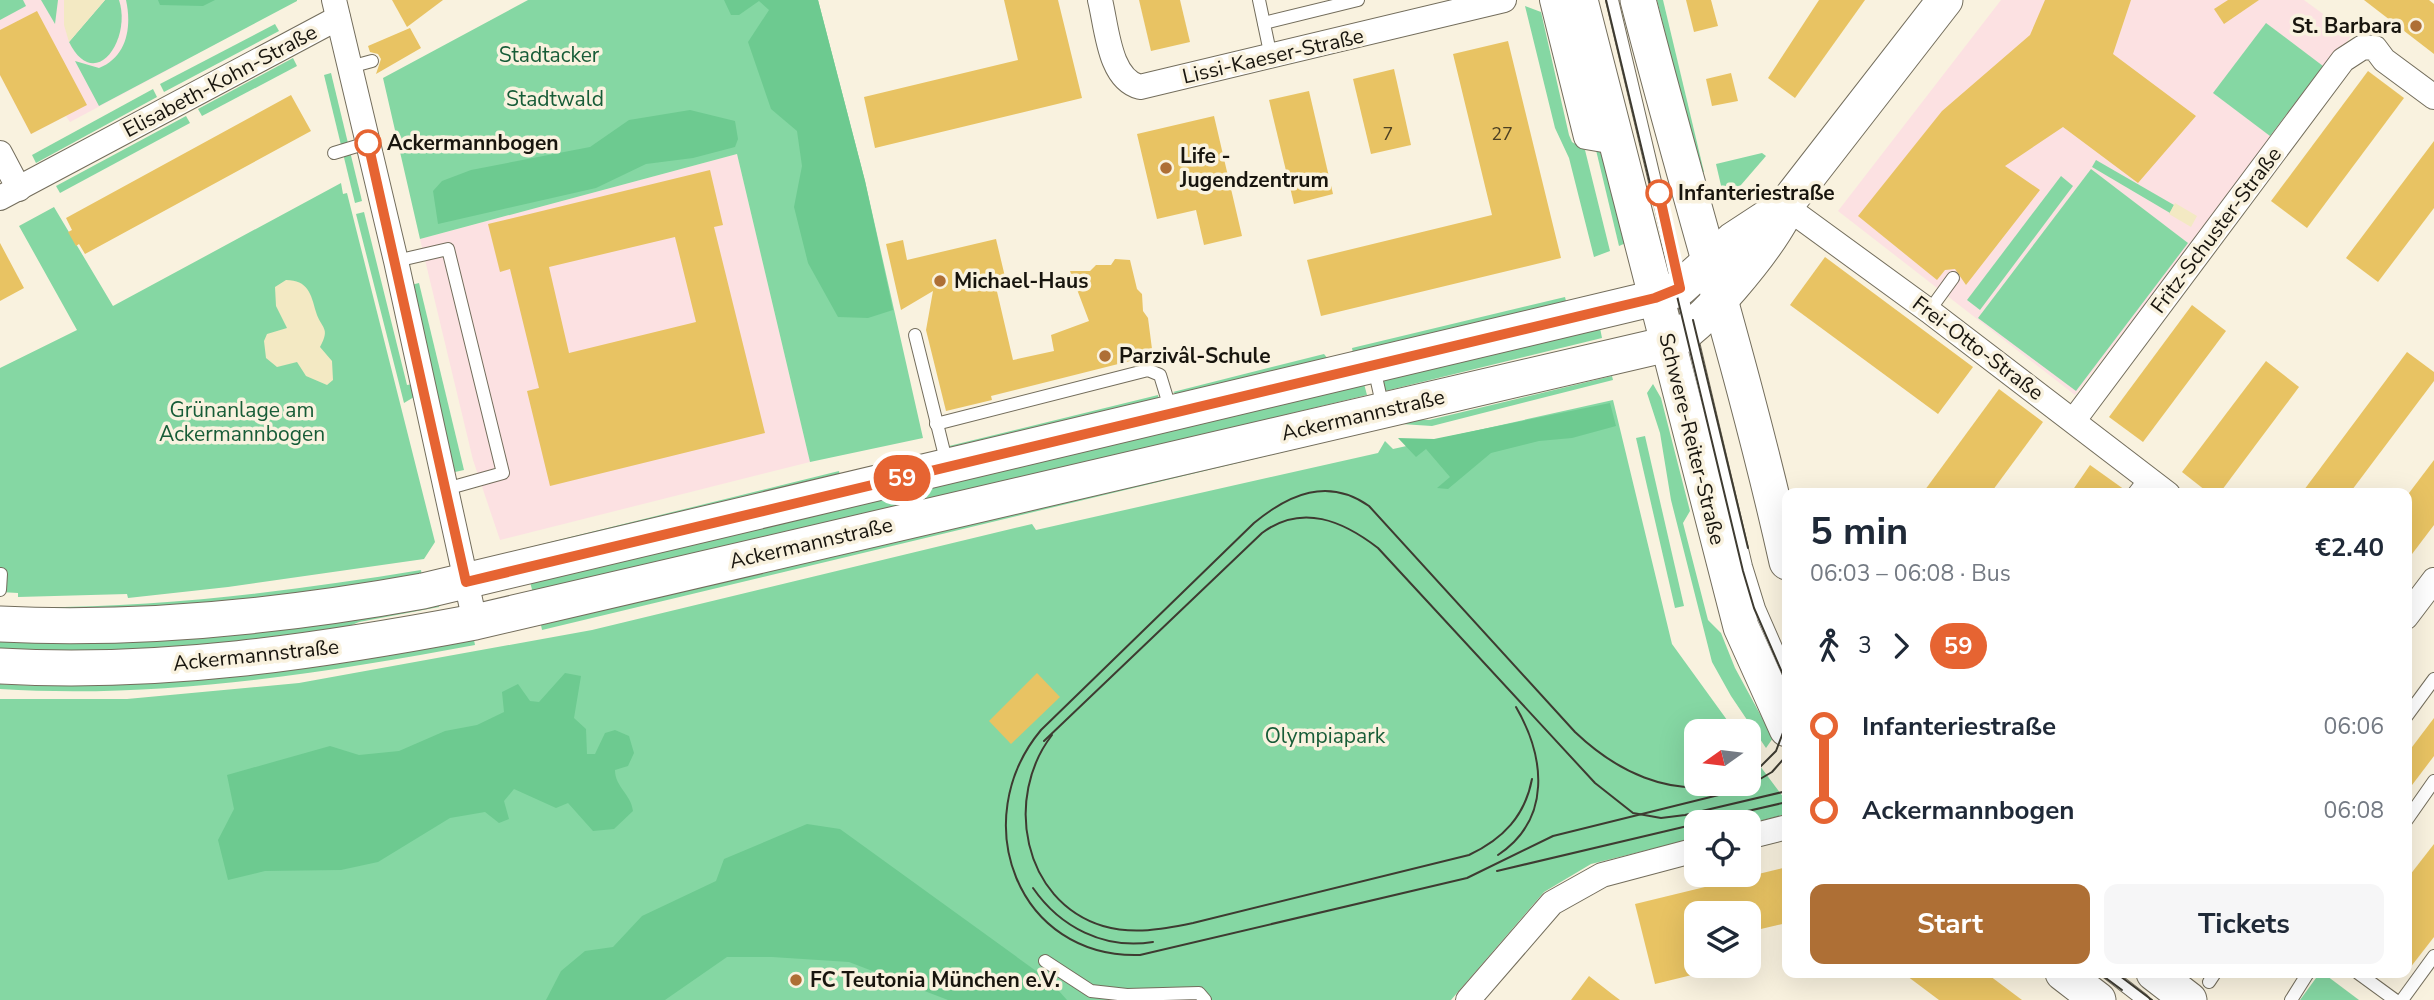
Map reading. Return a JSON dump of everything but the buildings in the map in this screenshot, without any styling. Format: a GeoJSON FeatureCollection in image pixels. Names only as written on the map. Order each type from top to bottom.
{"type":"FeatureCollection","features":[{"type":"Feature","properties":{"kind":"main road","name":"Schwere-Reiter-Straße"},"geometry":{"type":"LineString","coordinates":[[1580,0],[1615,142],[1668,293],[1741,627],[1782,718]]}},
{"type":"Feature","properties":{"kind":"main road"},"geometry":{"type":"LineString","coordinates":[[1638,0],[1720,298],[1782,542]]}},
{"type":"Feature","properties":{"kind":"main road"},"geometry":{"type":"LineString","coordinates":[[1668,293],[1747,229],[1785,206],[1945,0]]}},
{"type":"Feature","properties":{"kind":"main road"},"geometry":{"type":"LineString","coordinates":[[1679,337],[1720,298],[1783,218],[1785,206]]}},
{"type":"Feature","properties":{"kind":"main road","name":"Ackermannstraße"},"geometry":{"type":"LineString","coordinates":[[0,624],[60,627],[270,615],[466,582],[1668,293]]}},
{"type":"Feature","properties":{"kind":"main road","name":"Ackermannstraße"},"geometry":{"type":"LineString","coordinates":[[0,666],[67,670],[202,663],[332,649],[475,622],[1384,410],[1679,337]]}},
{"type":"Feature","properties":{"kind":"main road"},"geometry":{"type":"LineString","coordinates":[[2069,978],[2098,1000]]}},
{"type":"Feature","properties":{"kind":"main road"},"geometry":{"type":"LineString","coordinates":[[2175,978],[2204,985]]}},
{"type":"Feature","properties":{"kind":"street","name":"Lissi-Kaeser-Straße"},"geometry":{"type":"LineString","coordinates":[[1100,0],[1119,74],[1129,84],[1140,87],[1504,0]]}},
{"type":"Feature","properties":{"kind":"street"},"geometry":{"type":"LineString","coordinates":[[1552,0],[1586,137],[1615,142]]}},
{"type":"Feature","properties":{"kind":"street","name":"Elisabeth-Kohn-Straße"},"geometry":{"type":"LineString","coordinates":[[9,194],[336,9],[361,64],[368,143],[475,622]]}},
{"type":"Feature","properties":{"kind":"street","name":"Fritz-Schuster-Straße"},"geometry":{"type":"LineString","coordinates":[[2074,420],[2343,60],[2363,47],[2375,48],[2384,60],[2434,97]]}},
{"type":"Feature","properties":{"kind":"street"},"geometry":{"type":"LineString","coordinates":[[0,153],[9,194]]}},
{"type":"Feature","properties":{"kind":"street","name":"Frei-Otto-Straße"},"geometry":{"type":"LineString","coordinates":[[1785,206],[2074,420],[2140,485]]}},
{"type":"Feature","properties":{"kind":"street"},"geometry":{"type":"LineString","coordinates":[[2412,609],[2434,580]]}},
{"type":"Feature","properties":{"kind":"street"},"geometry":{"type":"LineString","coordinates":[[1761,834],[1782,828]]}},
{"type":"Feature","properties":{"kind":"street"},"geometry":{"type":"LineString","coordinates":[[1468,1000],[1552,903],[1602,874],[1684,853]]}},
{"type":"Feature","properties":{"kind":"lane"},"geometry":{"type":"LineString","coordinates":[[1259,0],[1271,57]]}},
{"type":"Feature","properties":{"kind":"lane"},"geometry":{"type":"LineString","coordinates":[[1264,23],[1358,0]]}},
{"type":"Feature","properties":{"kind":"lane"},"geometry":{"type":"LineString","coordinates":[[1612,0],[1668,293]]}},
{"type":"Feature","properties":{"kind":"lane"},"geometry":{"type":"LineString","coordinates":[[334,153],[368,143]]}},
{"type":"Feature","properties":{"kind":"lane"},"geometry":{"type":"LineString","coordinates":[[396,261],[447,249],[503,473],[446,489]]}},
{"type":"Feature","properties":{"kind":"lane"},"geometry":{"type":"LineString","coordinates":[[1929,311],[1953,278]]}},
{"type":"Feature","properties":{"kind":"lane"},"geometry":{"type":"LineString","coordinates":[[915,335],[947,467]]}},
{"type":"Feature","properties":{"kind":"lane"},"geometry":{"type":"LineString","coordinates":[[1679,337],[1750,578],[1769,634],[1782,661]]}},
{"type":"Feature","properties":{"kind":"lane"},"geometry":{"type":"LineString","coordinates":[[1373,364],[1384,410]]}},
{"type":"Feature","properties":{"kind":"lane"},"geometry":{"type":"LineString","coordinates":[[936,424],[1148,370],[1160,375],[1171,412]]}},
{"type":"Feature","properties":{"kind":"lane"},"geometry":{"type":"LineString","coordinates":[[0,590],[1,574]]}},
{"type":"Feature","properties":{"kind":"lane"},"geometry":{"type":"LineString","coordinates":[[2412,709],[2434,679]]}},
{"type":"Feature","properties":{"kind":"lane"},"geometry":{"type":"LineString","coordinates":[[2412,812],[2434,781]]}},
{"type":"Feature","properties":{"kind":"lane"},"geometry":{"type":"LineString","coordinates":[[2402,1000],[2434,956]]}},
{"type":"Feature","properties":{"kind":"lane"},"geometry":{"type":"LineString","coordinates":[[1045,961],[1091,991],[1127,995],[1199,993],[1205,1000]]}},
{"type":"Feature","properties":{"kind":"lane"},"geometry":{"type":"LineString","coordinates":[[2114,978],[2143,1000]]}},
{"type":"Feature","properties":{"kind":"lane"},"geometry":{"type":"LineString","coordinates":[[2291,1000],[2305,978]]}},
{"type":"Feature","properties":{"kind":"lane"},"geometry":{"type":"LineString","coordinates":[[2365,978],[2395,1000]]}},
{"type":"Feature","properties":{"kind":"shaded area"},"geometry":{"type":"Polygon","coordinates":[[[0,0],[153,0],[185,61],[70,122],[66,116],[31,134],[0,75],[0,0]]]}},
{"type":"Feature","properties":{"kind":"shaded area"},"geometry":{"type":"Polygon","coordinates":[[[2001,0],[2304,0],[2352,35],[2075,395],[1838,211],[2001,0]]]}},
{"type":"Feature","properties":{"kind":"shaded area"},"geometry":{"type":"Polygon","coordinates":[[[737,154],[810,462],[500,540],[473,460],[420,239],[737,154]]]}},
{"type":"Feature","properties":{"kind":"green space"},"geometry":{"type":"Polygon","coordinates":[[[0,0],[23,0],[26,6],[0,20],[0,0]]]}},
{"type":"Feature","properties":{"kind":"green space"},"geometry":{"type":"Polygon","coordinates":[[[41,0],[58,0],[55,24],[41,0]]]}},
{"type":"Feature","properties":{"kind":"green space"},"geometry":{"type":"Polygon","coordinates":[[[105,0],[119,0],[122,15],[120,30],[109,55],[100,62],[90,63],[79,57],[69,42],[105,0]]]}},
{"type":"Feature","properties":{"kind":"green space"},"geometry":{"type":"Polygon","coordinates":[[[126,0],[297,1],[99,106],[75,61],[99,68],[116,57],[127,30],[126,0]]]}},
{"type":"Feature","properties":{"kind":"green space"},"geometry":{"type":"Polygon","coordinates":[[[158,0],[215,0],[203,6],[160,5],[158,0]]]}},
{"type":"Feature","properties":{"kind":"green space","name":"Stadtwald"},"geometry":{"type":"Polygon","coordinates":[[[528,0],[818,0],[865,181],[923,438],[810,462],[737,154],[420,239],[383,78],[528,0]]]}},
{"type":"Feature","properties":{"kind":"green space"},"geometry":{"type":"Polygon","coordinates":[[[724,0],[818,0],[865,181],[893,310],[868,318],[838,317],[808,263],[794,207],[802,166],[797,131],[771,109],[748,42],[769,10],[759,1],[739,15],[731,15],[724,0]]]}},
{"type":"Feature","properties":{"kind":"green space"},"geometry":{"type":"Polygon","coordinates":[[[1657,0],[1663,0],[1704,172],[1700,173],[1657,0]]]}},
{"type":"Feature","properties":{"kind":"green space"},"geometry":{"type":"Polygon","coordinates":[[[1525,6],[1541,12],[1569,135],[1572,142],[1585,150],[1610,251],[1594,257],[1569,158],[1555,128],[1525,6]]]}},
{"type":"Feature","properties":{"kind":"green space"},"geometry":{"type":"Polygon","coordinates":[[[2266,23],[2323,66],[2270,136],[2213,93],[2266,23]]]}},
{"type":"Feature","properties":{"kind":"green space"},"geometry":{"type":"Polygon","coordinates":[[[275,24],[279,31],[164,92],[160,84],[275,24]]]}},
{"type":"Feature","properties":{"kind":"green space"},"geometry":{"type":"Polygon","coordinates":[[[293,58],[297,66],[202,116],[198,109],[293,58]]]}},
{"type":"Feature","properties":{"kind":"green space"},"geometry":{"type":"Polygon","coordinates":[[[331,73],[362,201],[355,203],[324,75],[331,73]]]}},
{"type":"Feature","properties":{"kind":"green space"},"geometry":{"type":"Polygon","coordinates":[[[153,89],[157,97],[36,163],[32,155],[153,89]]]}},
{"type":"Feature","properties":{"kind":"green space"},"geometry":{"type":"Polygon","coordinates":[[[690,110],[735,121],[738,139],[735,147],[693,158],[646,164],[596,188],[438,224],[433,191],[442,181],[471,170],[590,147],[629,120],[690,110]]]}},
{"type":"Feature","properties":{"kind":"green space"},"geometry":{"type":"Polygon","coordinates":[[[186,116],[190,123],[60,193],[56,186],[186,116]]]}},
{"type":"Feature","properties":{"kind":"green space"},"geometry":{"type":"Polygon","coordinates":[[[1596,150],[1604,154],[1626,243],[1619,246],[1596,150]]]}},
{"type":"Feature","properties":{"kind":"green space"},"geometry":{"type":"Polygon","coordinates":[[[1762,153],[1766,156],[1728,200],[1723,194],[1716,164],[1762,153]]]}},
{"type":"Feature","properties":{"kind":"green space"},"geometry":{"type":"Polygon","coordinates":[[[2096,160],[2174,205],[2170,213],[2092,167],[2096,160]]]}},
{"type":"Feature","properties":{"kind":"green space"},"geometry":{"type":"Polygon","coordinates":[[[2091,169],[2188,243],[2076,391],[1978,318],[2091,169]]]}},
{"type":"Feature","properties":{"kind":"green space"},"geometry":{"type":"Polygon","coordinates":[[[2061,176],[2073,186],[1980,310],[1967,300],[2061,176]]]}},
{"type":"Feature","properties":{"kind":"green space","name":"Grünanlage am Ackermannbogen"},"geometry":{"type":"Polygon","coordinates":[[[341,183],[343,194],[347,193],[435,542],[424,559],[228,587],[128,598],[127,594],[18,597],[18,593],[0,592],[0,368],[77,330],[19,226],[54,207],[113,306],[341,183]]]}},
{"type":"Feature","properties":{"kind":"green space"},"geometry":{"type":"Polygon","coordinates":[[[364,212],[407,385],[413,384],[414,397],[404,403],[356,214],[364,212]]]}},
{"type":"Feature","properties":{"kind":"green space"},"geometry":{"type":"Polygon","coordinates":[[[419,283],[464,470],[455,472],[411,285],[419,283]]]}},
{"type":"Feature","properties":{"kind":"green space"},"geometry":{"type":"Polygon","coordinates":[[[1565,297],[1566,301],[1353,353],[1352,348],[1565,297]]]}},
{"type":"Feature","properties":{"kind":"green space"},"geometry":{"type":"Polygon","coordinates":[[[1599,323],[1602,338],[1385,391],[1382,376],[1599,323]]]}},
{"type":"Feature","properties":{"kind":"green space"},"geometry":{"type":"Polygon","coordinates":[[[1324,354],[1328,359],[1178,395],[1173,392],[1324,354]]]}},
{"type":"Feature","properties":{"kind":"green space"},"geometry":{"type":"Polygon","coordinates":[[[1612,376],[1613,380],[1432,426],[1401,424],[1400,418],[1429,420],[1612,376]]]}},
{"type":"Feature","properties":{"kind":"green space"},"geometry":{"type":"Polygon","coordinates":[[[1363,380],[1367,395],[534,597],[530,582],[1363,380]]]}},
{"type":"Feature","properties":{"kind":"green space"},"geometry":{"type":"Polygon","coordinates":[[[1653,384],[1661,398],[1690,511],[1683,523],[1708,620],[1721,633],[1735,668],[1773,738],[1766,748],[1761,741],[1761,719],[1746,719],[1712,662],[1671,500],[1660,433],[1647,393],[1653,384]]]}},
{"type":"Feature","properties":{"kind":"green space"},"geometry":{"type":"Polygon","coordinates":[[[1158,395],[1159,400],[951,451],[949,446],[1158,395]]]}},
{"type":"Feature","properties":{"kind":"green space","name":"Olympiapark"},"geometry":{"type":"Polygon","coordinates":[[[1613,400],[1672,644],[1726,719],[1684,719],[1684,796],[1761,796],[1761,767],[1782,795],[1782,815],[1761,821],[1761,810],[1684,810],[1684,841],[1591,864],[1544,892],[1451,1000],[0,1000],[0,699],[127,699],[299,683],[592,630],[1032,524],[1036,530],[1378,453],[1385,441],[1393,449],[1613,400]]]}},
{"type":"Feature","properties":{"kind":"green space"},"geometry":{"type":"Polygon","coordinates":[[[1610,403],[1616,426],[1572,438],[1539,441],[1491,453],[1448,489],[1437,488],[1450,477],[1426,449],[1416,457],[1398,438],[1434,439],[1610,403]]]}},
{"type":"Feature","properties":{"kind":"green space"},"geometry":{"type":"Polygon","coordinates":[[[1375,430],[542,630],[541,625],[975,520],[1375,430]]]}},
{"type":"Feature","properties":{"kind":"green space"},"geometry":{"type":"Polygon","coordinates":[[[1645,436],[1684,606],[1675,608],[1636,438],[1645,436]]]}},
{"type":"Feature","properties":{"kind":"green space"},"geometry":{"type":"Polygon","coordinates":[[[839,471],[840,476],[522,549],[839,471]]]}},
{"type":"Feature","properties":{"kind":"green space"},"geometry":{"type":"Polygon","coordinates":[[[421,570],[422,576],[333,591],[84,613],[15,607],[117,605],[219,598],[421,570]]]}},
{"type":"Feature","properties":{"kind":"green space"},"geometry":{"type":"Polygon","coordinates":[[[440,603],[439,607],[359,622],[328,635],[226,649],[0,656],[0,641],[440,603]]]}},
{"type":"Feature","properties":{"kind":"green space"},"geometry":{"type":"Polygon","coordinates":[[[474,640],[475,645],[416,656],[239,682],[119,690],[0,689],[0,684],[119,685],[238,675],[474,640]]]}},
{"type":"Feature","properties":{"kind":"green space"},"geometry":{"type":"Polygon","coordinates":[[[565,673],[581,676],[574,718],[586,729],[587,754],[595,754],[605,733],[615,730],[629,736],[634,753],[628,766],[615,770],[633,811],[614,829],[593,831],[568,803],[556,808],[514,789],[504,801],[509,819],[499,823],[485,812],[450,818],[378,862],[341,870],[265,871],[228,880],[218,840],[234,809],[227,775],[330,746],[359,755],[399,751],[445,731],[477,725],[504,712],[502,692],[518,684],[530,701],[539,702],[565,673]]]}},
{"type":"Feature","properties":{"kind":"green space"},"geometry":{"type":"Polygon","coordinates":[[[807,824],[840,829],[1050,981],[1067,1000],[948,1000],[849,962],[727,957],[665,1000],[546,1000],[561,971],[585,951],[613,947],[642,916],[716,881],[724,859],[807,824]]]}},
{"type":"Feature","properties":{"kind":"green space"},"geometry":{"type":"Polygon","coordinates":[[[2316,978],[2330,978],[2359,1000],[2300,1000],[2316,978]]]}},
{"type":"Feature","properties":{"kind":"sand"},"geometry":{"type":"Polygon","coordinates":[[[64,0],[105,0],[69,42],[64,25],[64,0]]]}},
{"type":"Feature","properties":{"kind":"sand"},"geometry":{"type":"Polygon","coordinates":[[[2175,203],[2197,216],[2191,227],[2169,214],[2175,203]]]}},
{"type":"Feature","properties":{"kind":"sand"},"geometry":{"type":"Polygon","coordinates":[[[286,280],[304,285],[324,328],[325,335],[320,347],[332,361],[333,380],[327,385],[306,376],[297,362],[277,367],[266,358],[264,341],[267,334],[287,328],[276,306],[275,287],[286,280]]]}},
{"type":"Feature","properties":{"kind":"tram line"},"geometry":{"type":"LineString","coordinates":[[1606,0],[1743,571],[1754,608],[1782,672]]}},
{"type":"Feature","properties":{"kind":"tram line"},"geometry":{"type":"LineString","coordinates":[[1693,320],[1748,548]]}},
{"type":"Feature","properties":{"kind":"tram line"},"geometry":{"type":"LineString","coordinates":[[1684,787],[1644,778],[1591,746],[1575,732],[1369,506],[1354,497],[1324,491],[1295,497],[1254,523],[1041,730],[1019,766],[1008,804],[1007,842],[1016,878],[1035,909],[1062,934],[1097,950],[1140,955],[1467,878],[1553,836],[1715,796]]}},
{"type":"Feature","properties":{"kind":"tram line"},"geometry":{"type":"LineString","coordinates":[[1044,741],[1262,533],[1277,524],[1307,517],[1336,523],[1378,548],[1595,783],[1633,813],[1661,818],[1685,815],[1782,792]]}},
{"type":"Feature","properties":{"kind":"tram line"},"geometry":{"type":"LineString","coordinates":[[1498,855],[1528,824],[1535,806],[1538,786],[1533,746],[1516,707]]}},
{"type":"Feature","properties":{"kind":"tram line"},"geometry":{"type":"LineString","coordinates":[[1052,735],[1037,760],[1028,787],[1026,816],[1029,844],[1039,871],[1054,894],[1076,913],[1115,929],[1137,931],[1193,923],[1469,855],[1492,842],[1511,825],[1524,804],[1532,779]]}},
{"type":"Feature","properties":{"kind":"tram line"},"geometry":{"type":"LineString","coordinates":[[1761,766],[1776,751],[1782,735]]}},
{"type":"Feature","properties":{"kind":"tram line"},"geometry":{"type":"LineString","coordinates":[[1761,778],[1772,772],[1782,761]]}},
{"type":"Feature","properties":{"kind":"tram line"},"geometry":{"type":"LineString","coordinates":[[1752,810],[1782,803]]}},
{"type":"Feature","properties":{"kind":"tram line"},"geometry":{"type":"LineString","coordinates":[[1497,871],[1684,827]]}},
{"type":"Feature","properties":{"kind":"tram line"},"geometry":{"type":"LineString","coordinates":[[1033,888],[1056,914],[1085,933],[1117,942],[1153,942]]}},
{"type":"Feature","properties":{"kind":"tram line"},"geometry":{"type":"LineString","coordinates":[[2106,978],[2122,990]]}},
{"type":"Feature","properties":{"kind":"tram line"},"geometry":{"type":"LineString","coordinates":[[2123,978],[2152,1000]]}},
{"type":"Feature","properties":{"kind":"bus line","name":"59"},"geometry":{"type":"LineString","coordinates":[[368,143],[466,582],[1655,298],[1680,288],[1659,193]]}},
{"type":"Feature","properties":{"kind":"place","name":"St. Barbara"},"geometry":{"type":"Point","coordinates":[2416,26]}},
{"type":"Feature","properties":{"kind":"place","name":"Ackermannbogen"},"geometry":{"type":"Point","coordinates":[368,143]}},
{"type":"Feature","properties":{"kind":"place","name":"Life - Jugendzentrum"},"geometry":{"type":"Point","coordinates":[1166,168]}},
{"type":"Feature","properties":{"kind":"place","name":"Infanteriestraße"},"geometry":{"type":"Point","coordinates":[1659,193]}},
{"type":"Feature","properties":{"kind":"place","name":"Michael-Haus"},"geometry":{"type":"Point","coordinates":[940,281]}},
{"type":"Feature","properties":{"kind":"place","name":"Parzivâl-Schule"},"geometry":{"type":"Point","coordinates":[1105,356]}},
{"type":"Feature","properties":{"kind":"place","name":"FC Teutonia München e.V."},"geometry":{"type":"Point","coordinates":[796,980]}},
{"type":"Feature","properties":{"kind":"park label","name":"Stadtacker"},"geometry":{"type":"Point","coordinates":[549,55]}}]}
